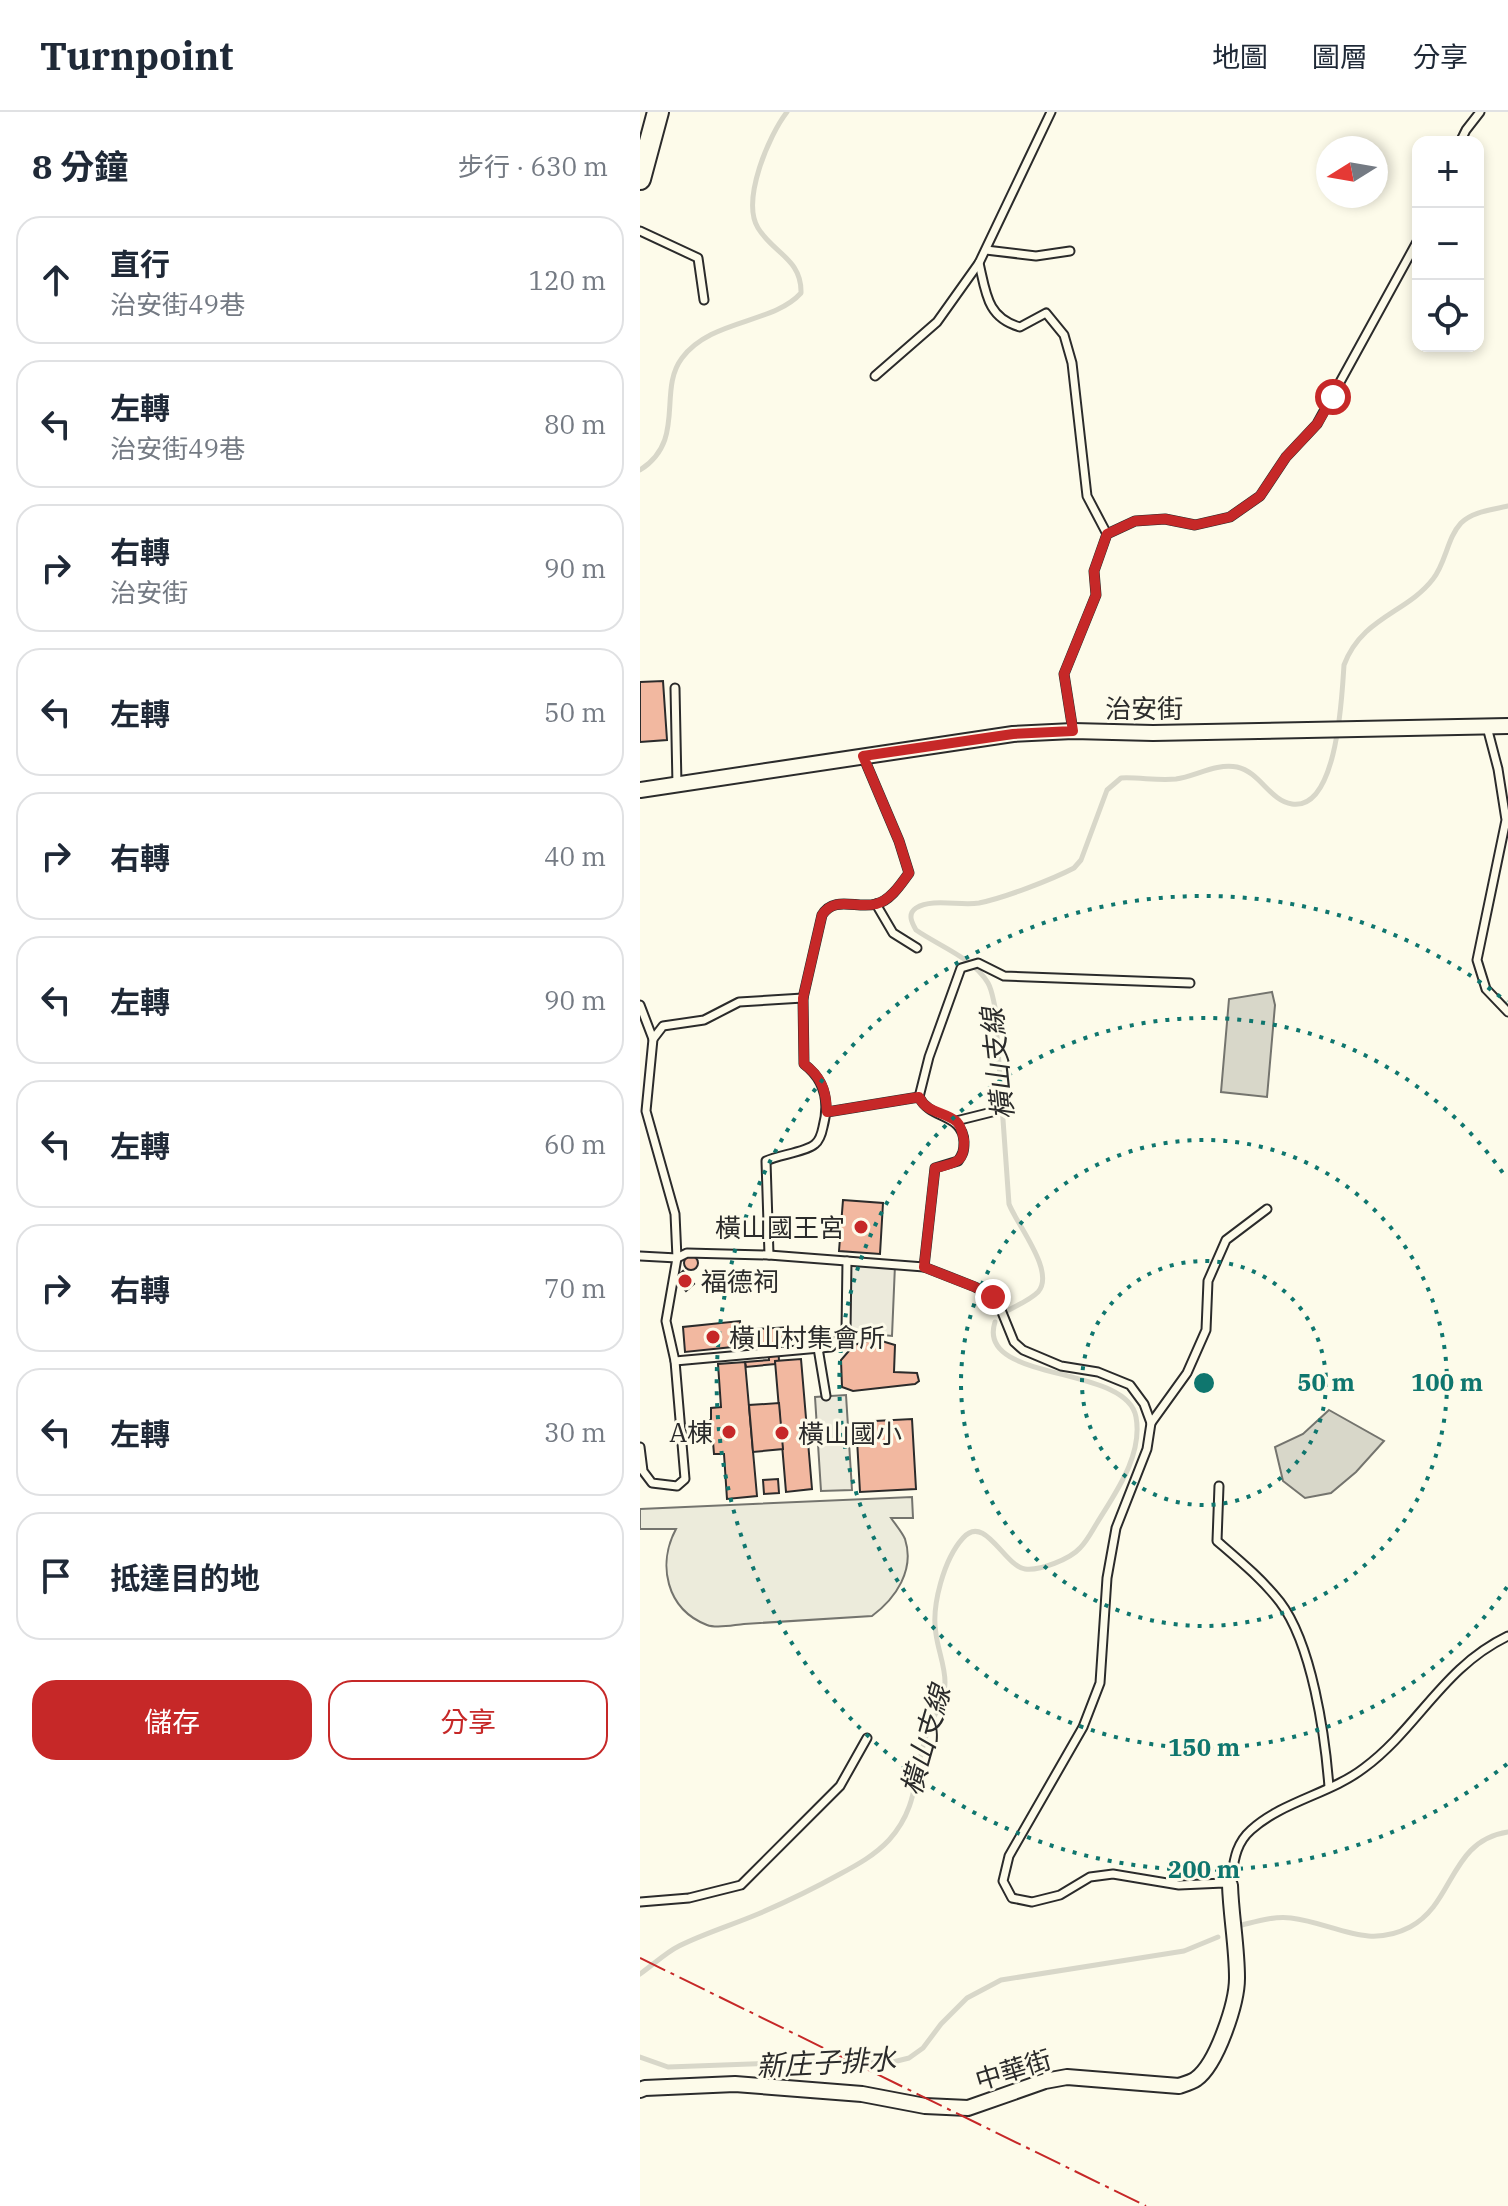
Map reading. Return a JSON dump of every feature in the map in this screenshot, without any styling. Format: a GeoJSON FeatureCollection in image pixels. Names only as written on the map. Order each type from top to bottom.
{"type":"FeatureCollection","features":[{"type":"Feature","properties":{"kind":"street"},"geometry":{"type":"LineString","coordinates":[[640,179],[658,112]]}},
{"type":"Feature","properties":{"kind":"street","name":"治安街"},"geometry":{"type":"LineString","coordinates":[[640,790],[1013,734],[1508,726]]}},
{"type":"Feature","properties":{"kind":"street","name":"中華街"},"geometry":{"type":"LineString","coordinates":[[640,2090],[735,2084],[862,2094],[925,2106],[968,2108],[1045,2081],[1067,2077],[1179,2086],[1195,2080],[1207,2068],[1216,2052],[1232,2005],[1237,1980],[1230,1885]]}},
{"type":"Feature","properties":{"kind":"lane"},"geometry":{"type":"LineString","coordinates":[[875,376],[937,322],[979,263],[1051,112]]}},
{"type":"Feature","properties":{"kind":"lane"},"geometry":{"type":"LineString","coordinates":[[1463,136],[1480,112]]}},
{"type":"Feature","properties":{"kind":"lane"},"geometry":{"type":"LineString","coordinates":[[640,231],[698,258],[704,300]]}},
{"type":"Feature","properties":{"kind":"lane"},"geometry":{"type":"LineString","coordinates":[[986,250],[1036,256],[1070,251]]}},
{"type":"Feature","properties":{"kind":"lane"},"geometry":{"type":"LineString","coordinates":[[1073,731],[1064,674],[1096,595],[1094,571],[1107,534],[1135,521],[1165,519],[1195,525],[1230,517],[1260,496],[1286,457],[1317,424],[1412,251]]}},
{"type":"Feature","properties":{"kind":"lane"},"geometry":{"type":"LineString","coordinates":[[979,263],[988,301],[1003,322],[1020,327],[1046,313],[1064,335],[1072,363],[1087,496],[1107,534]]}},
{"type":"Feature","properties":{"kind":"lane"},"geometry":{"type":"LineString","coordinates":[[675,688],[677,785]]}},
{"type":"Feature","properties":{"kind":"lane"},"geometry":{"type":"LineString","coordinates":[[1487,727],[1506,820],[1477,960],[1486,989],[1508,1012]]}},
{"type":"Feature","properties":{"kind":"lane"},"geometry":{"type":"LineString","coordinates":[[769,1255],[766,1161],[814,1145],[821,1136],[827,1112],[826,1089],[804,1064],[803,998],[822,915],[827,907],[835,904],[876,904],[898,888],[909,873],[899,841],[863,756]]}},
{"type":"Feature","properties":{"kind":"lane"},"geometry":{"type":"LineString","coordinates":[[876,904],[893,933],[917,948]]}},
{"type":"Feature","properties":{"kind":"lane"},"geometry":{"type":"LineString","coordinates":[[1008,1108],[956,1121],[931,1110],[922,1104],[919,1097],[929,1057],[961,968],[978,963],[1004,976],[1190,983]]}},
{"type":"Feature","properties":{"kind":"lane"},"geometry":{"type":"LineString","coordinates":[[653,1039],[663,1026],[704,1020],[739,1002],[803,998]]}},
{"type":"Feature","properties":{"kind":"lane"},"geometry":{"type":"LineString","coordinates":[[640,1005],[653,1039],[646,1111],[675,1214],[677,1258],[666,1321],[675,1361],[685,1479],[677,1486],[652,1483],[643,1471],[640,1447]]}},
{"type":"Feature","properties":{"kind":"lane"},"geometry":{"type":"LineString","coordinates":[[827,1112],[919,1097]]}},
{"type":"Feature","properties":{"kind":"lane"},"geometry":{"type":"LineString","coordinates":[[924,1267],[935,1168],[958,1161],[964,1154],[963,1135],[956,1121]]}},
{"type":"Feature","properties":{"kind":"lane"},"geometry":{"type":"LineString","coordinates":[[1267,1209],[1226,1240],[1208,1281],[1206,1330],[1187,1373],[1151,1423],[1147,1449],[1116,1528],[1107,1578],[1100,1683],[1083,1727],[1009,1856],[1003,1881],[1012,1898],[1032,1902],[1060,1895],[1090,1877],[1113,1874],[1179,1885],[1230,1885],[1237,1847],[1250,1830],[1269,1816],[1363,1770],[1466,1661],[1508,1636]]}},
{"type":"Feature","properties":{"kind":"lane"},"geometry":{"type":"LineString","coordinates":[[640,1256],[677,1258],[687,1253],[769,1255],[924,1267],[993,1297],[1014,1342],[1023,1350],[1061,1366],[1098,1372],[1130,1385],[1144,1404],[1151,1423]]}},
{"type":"Feature","properties":{"kind":"lane"},"geometry":{"type":"LineString","coordinates":[[675,1361],[831,1347],[846,1331],[847,1261]]}},
{"type":"Feature","properties":{"kind":"lane"},"geometry":{"type":"LineString","coordinates":[[818,1348],[826,1396]]}},
{"type":"Feature","properties":{"kind":"lane"},"geometry":{"type":"LineString","coordinates":[[1219,1486],[1217,1541],[1282,1604],[1307,1657],[1326,1745],[1329,1787]]}},
{"type":"Feature","properties":{"kind":"lane"},"geometry":{"type":"LineString","coordinates":[[640,1902],[689,1898],[741,1885],[840,1786],[867,1738]]}},
{"type":"Feature","properties":{"kind":"shaded area"},"geometry":{"type":"Polygon","coordinates":[[[1272,992],[1275,1005],[1267,1097],[1221,1092],[1229,999],[1272,992]]]}},
{"type":"Feature","properties":{"kind":"shaded area"},"geometry":{"type":"Polygon","coordinates":[[[847,1261],[895,1265],[892,1336],[846,1331],[847,1261]]]}},
{"type":"Feature","properties":{"kind":"shaded area"},"geometry":{"type":"Polygon","coordinates":[[[846,1395],[852,1490],[821,1491],[815,1397],[846,1395]]]}},
{"type":"Feature","properties":{"kind":"shaded area"},"geometry":{"type":"Polygon","coordinates":[[[1329,1410],[1384,1441],[1356,1472],[1331,1493],[1305,1498],[1283,1481],[1275,1447],[1303,1434],[1329,1410]]]}},
{"type":"Feature","properties":{"kind":"shaded area"},"geometry":{"type":"Polygon","coordinates":[[[912,1497],[913,1518],[891,1518],[905,1539],[905,1572],[896,1592],[872,1616],[720,1627],[707,1625],[682,1608],[669,1584],[667,1557],[676,1529],[640,1529],[640,1509],[912,1497]]]}},
{"type":"Feature","properties":{"kind":"building"},"geometry":{"type":"Polygon","coordinates":[[[663,681],[667,740],[640,742],[640,682],[663,681]]]}},
{"type":"Feature","properties":{"kind":"building","name":"橫山國王宮"},"geometry":{"type":"Polygon","coordinates":[[[843,1200],[883,1203],[880,1254],[839,1251],[843,1200]]]}},
{"type":"Feature","properties":{"kind":"building"},"geometry":{"type":"Polygon","coordinates":[[[691,1256],[698,1263],[691,1270],[684,1263],[691,1256]]]}},
{"type":"Feature","properties":{"kind":"building","name":"福德祠"},"geometry":{"type":"Polygon","coordinates":[[[683,1271],[694,1284],[686,1291],[675,1278],[683,1271]]]}},
{"type":"Feature","properties":{"kind":"building","name":"橫山村集會所"},"geometry":{"type":"Polygon","coordinates":[[[740,1321],[742,1346],[685,1352],[683,1327],[740,1321]]]}},
{"type":"Feature","properties":{"kind":"building"},"geometry":{"type":"Polygon","coordinates":[[[790,1327],[791,1344],[758,1346],[757,1329],[790,1327]]]}},
{"type":"Feature","properties":{"kind":"building"},"geometry":{"type":"Polygon","coordinates":[[[875,1339],[895,1345],[894,1372],[917,1373],[919,1381],[853,1391],[842,1387],[841,1360],[854,1345],[875,1339]]]}},
{"type":"Feature","properties":{"kind":"building"},"geometry":{"type":"Polygon","coordinates":[[[778,1344],[779,1361],[775,1364],[746,1367],[745,1362],[769,1360],[768,1345],[778,1344]]]}},
{"type":"Feature","properties":{"kind":"building"},"geometry":{"type":"Polygon","coordinates":[[[801,1359],[812,1489],[786,1492],[775,1361],[801,1359]]]}},
{"type":"Feature","properties":{"kind":"building","name":"A棟"},"geometry":{"type":"Polygon","coordinates":[[[745,1362],[757,1496],[727,1499],[724,1454],[714,1454],[713,1442],[707,1439],[706,1426],[711,1419],[711,1408],[721,1407],[718,1364],[745,1362]]]}},
{"type":"Feature","properties":{"kind":"building"},"geometry":{"type":"Polygon","coordinates":[[[779,1403],[783,1449],[753,1452],[749,1405],[779,1403]]]}},
{"type":"Feature","properties":{"kind":"building"},"geometry":{"type":"Polygon","coordinates":[[[912,1419],[916,1489],[860,1492],[856,1422],[912,1419]]]}},
{"type":"Feature","properties":{"kind":"building"},"geometry":{"type":"Polygon","coordinates":[[[778,1479],[779,1493],[764,1494],[763,1480],[778,1479]]]}},
{"type":"Feature","properties":{"kind":"waterway"},"geometry":{"type":"LineString","coordinates":[[640,470],[654,458],[663,444],[675,371],[682,358],[694,345],[709,336],[775,311],[801,293],[797,272],[764,237],[754,216],[753,201],[759,168],[772,136],[787,112]]}},
{"type":"Feature","properties":{"kind":"waterway","name":"橫山支線"},"geometry":{"type":"LineString","coordinates":[[1005,1312],[1038,1292],[1042,1273],[1033,1248],[1009,1204],[993,998],[988,983],[974,966],[916,930],[911,919],[913,910],[930,903],[989,901],[1074,868],[1081,860],[1107,790],[1121,778],[1176,779],[1229,766],[1252,774],[1284,802],[1307,801],[1319,789],[1328,770],[1339,723],[1344,665],[1352,649],[1373,626],[1411,600],[1433,579],[1461,523],[1477,513],[1508,506]]}},
{"type":"Feature","properties":{"kind":"waterway","name":"橫山支線"},"geometry":{"type":"LineString","coordinates":[[640,1974],[679,1946],[830,1880],[866,1859],[889,1840],[911,1801],[927,1733],[943,1695],[945,1676],[936,1634],[935,1610],[945,1570],[956,1547],[971,1532],[979,1532],[1017,1566],[1031,1569],[1054,1563],[1083,1545],[1120,1486],[1136,1445],[1136,1417],[1127,1400],[1107,1388],[1028,1365],[1007,1355],[995,1341],[995,1322]]}},
{"type":"Feature","properties":{"kind":"waterway","name":"新庄子排水"},"geometry":{"type":"LineString","coordinates":[[1242,1925],[1285,1918],[1364,1936],[1394,1933],[1410,1927],[1425,1916],[1474,1847],[1508,1832]]}},
{"type":"Feature","properties":{"kind":"waterway","name":"新庄子排水"},"geometry":{"type":"LineString","coordinates":[[640,2057],[668,2067],[801,2062],[889,2063],[909,2058],[923,2048],[967,1998],[1001,1980],[1184,1951],[1218,1937]]}},
{"type":"Feature","properties":{"kind":"power"},"geometry":{"type":"LineString","coordinates":[[640,1958],[1146,2206]]}},
{"type":"Feature","properties":{"kind":"place","name":"橫山國王宮"},"geometry":{"type":"Point","coordinates":[861,1227]}},
{"type":"Feature","properties":{"kind":"place","name":"福德祠"},"geometry":{"type":"Point","coordinates":[685,1281]}},
{"type":"Feature","properties":{"kind":"place","name":"橫山村集會所"},"geometry":{"type":"Point","coordinates":[713,1337]}},
{"type":"Feature","properties":{"kind":"place","name":"A棟"},"geometry":{"type":"Point","coordinates":[729,1432]}},
{"type":"Feature","properties":{"kind":"place","name":"橫山國小"},"geometry":{"type":"Point","coordinates":[782,1433]}},
{"type":"Feature","properties":{"kind":"route"},"geometry":{"type":"LineString","coordinates":[[993,1297],[924,1267],[935,1168],[958,1161],[964,1154],[963,1135],[956,1121],[931,1110],[922,1104],[919,1097],[827,1112],[826,1089],[804,1064],[803,998],[822,915],[827,907],[835,904],[876,904],[898,888],[909,873],[899,841],[863,756],[1013,734],[1073,731],[1064,674],[1096,595],[1094,571],[1107,534],[1135,521],[1165,519],[1195,525],[1230,517],[1260,496],[1286,457],[1317,424],[1333,397]]}}]}
